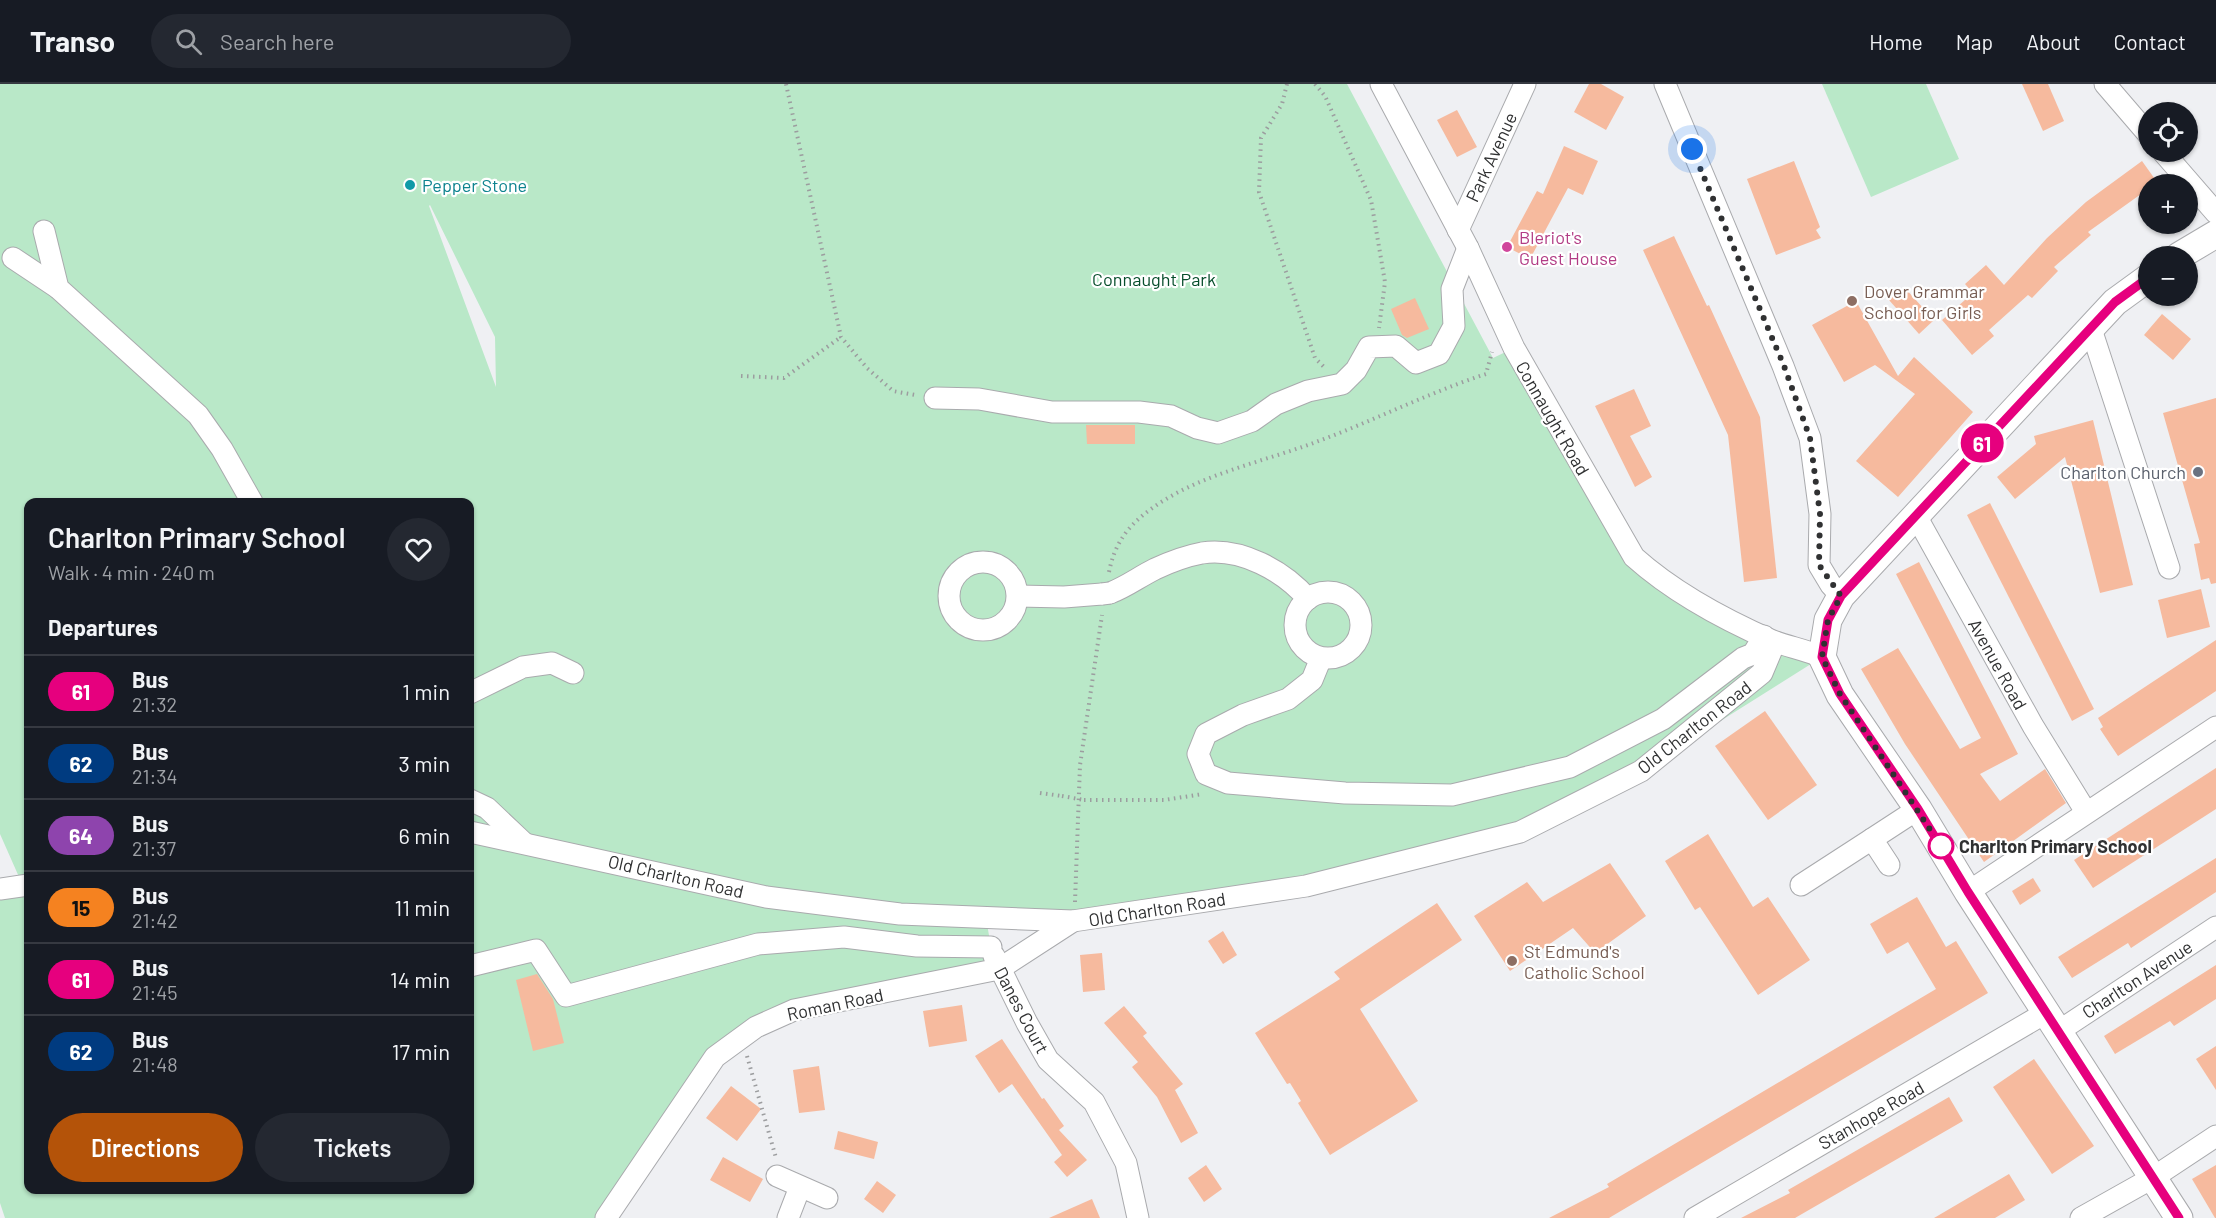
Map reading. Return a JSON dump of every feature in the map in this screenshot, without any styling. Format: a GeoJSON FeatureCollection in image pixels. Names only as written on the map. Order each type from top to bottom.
{"type":"FeatureCollection","features":[{"type":"Feature","properties":{"kind":"main road"},"geometry":{"type":"LineString","coordinates":[[2196,246],[2216,234]]}},
{"type":"Feature","properties":{"kind":"main road"},"geometry":{"type":"LineString","coordinates":[[2138,285],[2115,302],[1841,596],[1828,620],[1822,657],[1840,694],[1918,809],[1968,892],[2179,1218]]}},
{"type":"Feature","properties":{"kind":"street","name":"Connaught Road"},"geometry":{"type":"LineString","coordinates":[[1382,84],[1463,239],[1514,348],[1634,557],[1653,575],[1714,612],[1770,639],[1799,647],[1822,657]]}},
{"type":"Feature","properties":{"kind":"street","name":"Park Avenue"},"geometry":{"type":"LineString","coordinates":[[1396,346],[1416,363],[1439,354],[1455,326],[1452,290],[1463,239],[1525,84]]}},
{"type":"Feature","properties":{"kind":"street"},"geometry":{"type":"LineString","coordinates":[[1665,84],[1784,366],[1810,438],[1820,514],[1819,565],[1841,596]]}},
{"type":"Feature","properties":{"kind":"street"},"geometry":{"type":"LineString","coordinates":[[2105,84],[2138,122]]}},
{"type":"Feature","properties":{"kind":"street"},"geometry":{"type":"LineString","coordinates":[[2172,162],[2216,213]]}},
{"type":"Feature","properties":{"kind":"street"},"geometry":{"type":"LineString","coordinates":[[44,231],[58,288]]}},
{"type":"Feature","properties":{"kind":"street"},"geometry":{"type":"LineString","coordinates":[[13,258],[58,288],[198,415],[222,449],[250,498]]}},
{"type":"Feature","properties":{"kind":"street"},"geometry":{"type":"LineString","coordinates":[[2091,329],[2169,568]]}},
{"type":"Feature","properties":{"kind":"street"},"geometry":{"type":"LineString","coordinates":[[935,398],[979,399],[1052,412],[1139,412],[1171,416],[1197,428],[1218,433],[1252,421],[1276,404],[1308,391],[1341,384],[1356,370],[1370,347],[1396,346]]}},
{"type":"Feature","properties":{"kind":"street","name":"Avenue Road"},"geometry":{"type":"LineString","coordinates":[[1915,514],[2033,726],[2086,812]]}},
{"type":"Feature","properties":{"kind":"street"},"geometry":{"type":"LineString","coordinates":[[1018,596],[1064,597],[1106,592],[1168,564],[1205,553],[1238,556],[1262,564],[1283,575],[1308,599]]}},
{"type":"Feature","properties":{"kind":"street"},"geometry":{"type":"LineString","coordinates":[[1329,592],[1340,594],[1350,600],[1361,618],[1358,640],[1352,649],[1343,655],[1321,658],[1303,647],[1295,627],[1296,616],[1308,599],[1329,592]]}},
{"type":"Feature","properties":{"kind":"street"},"geometry":{"type":"LineString","coordinates":[[1321,658],[1312,680],[1288,699],[1243,715],[1206,734],[1198,754],[1206,774],[1228,783],[1345,793],[1452,795],[1570,767],[1663,719],[1743,658],[1753,654],[1770,639]]}},
{"type":"Feature","properties":{"kind":"street","name":"Old Charlton Road"},"geometry":{"type":"LineString","coordinates":[[474,833],[765,897],[900,914],[986,917],[1069,913],[1306,886],[1520,832],[1641,771],[1762,673],[1770,639]]}},
{"type":"Feature","properties":{"kind":"street"},"geometry":{"type":"LineString","coordinates":[[474,691],[523,667],[552,663],[573,673]]}},
{"type":"Feature","properties":{"kind":"street"},"geometry":{"type":"LineString","coordinates":[[1968,892],[2216,727]]}},
{"type":"Feature","properties":{"kind":"street"},"geometry":{"type":"LineString","coordinates":[[474,801],[487,808],[524,844]]}},
{"type":"Feature","properties":{"kind":"street"},"geometry":{"type":"LineString","coordinates":[[1801,885],[1918,809]]}},
{"type":"Feature","properties":{"kind":"street"},"geometry":{"type":"LineString","coordinates":[[1872,839],[1889,865]]}},
{"type":"Feature","properties":{"kind":"street"},"geometry":{"type":"LineString","coordinates":[[0,889],[24,886]]}},
{"type":"Feature","properties":{"kind":"street","name":"Roman Road"},"geometry":{"type":"LineString","coordinates":[[606,1218],[715,1057],[756,1028],[794,1010],[915,988],[999,969],[1069,913]]}},
{"type":"Feature","properties":{"kind":"street","name":"Danes Court"},"geometry":{"type":"LineString","coordinates":[[986,917],[991,947],[999,969],[1048,1060],[1094,1102],[1126,1163],[1138,1218]]}},
{"type":"Feature","properties":{"kind":"street","name":"Charlton Avenue"},"geometry":{"type":"LineString","coordinates":[[2053,1021],[2216,927]]}},
{"type":"Feature","properties":{"kind":"street"},"geometry":{"type":"LineString","coordinates":[[474,965],[536,950],[566,996],[758,944],[844,937],[917,946],[991,947]]}},
{"type":"Feature","properties":{"kind":"street","name":"Stanhope Road"},"geometry":{"type":"LineString","coordinates":[[1695,1218],[2053,1021]]}},
{"type":"Feature","properties":{"kind":"street"},"geometry":{"type":"LineString","coordinates":[[2081,1218],[2154,1177],[2216,1136]]}},
{"type":"Feature","properties":{"kind":"street"},"geometry":{"type":"LineString","coordinates":[[777,1176],[827,1198]]}},
{"type":"Feature","properties":{"kind":"street"},"geometry":{"type":"LineString","coordinates":[[788,1218],[800,1186]]}},
{"type":"Feature","properties":{"kind":"path"},"geometry":{"type":"LineString","coordinates":[[786,84],[817,237],[841,337],[867,368],[893,391],[935,398]]}},
{"type":"Feature","properties":{"kind":"path"},"geometry":{"type":"LineString","coordinates":[[1287,84],[1282,104],[1261,138],[1259,192],[1315,358],[1341,384]]}},
{"type":"Feature","properties":{"kind":"path"},"geometry":{"type":"LineString","coordinates":[[1315,84],[1324,96],[1371,200],[1385,282],[1378,327],[1396,346]]}},
{"type":"Feature","properties":{"kind":"path"},"geometry":{"type":"LineString","coordinates":[[741,376],[784,378],[841,337]]}},
{"type":"Feature","properties":{"kind":"path"},"geometry":{"type":"LineString","coordinates":[[1069,913],[1075,903],[1080,765],[1112,558],[1122,534],[1147,511],[1198,482],[1317,442],[1450,386],[1486,374],[1494,347]]}},
{"type":"Feature","properties":{"kind":"path"},"geometry":{"type":"LineString","coordinates":[[1040,793],[1084,800],[1198,797],[1228,783]]}},
{"type":"Feature","properties":{"kind":"path"},"geometry":{"type":"LineString","coordinates":[[747,1054],[778,1164],[777,1176]]}},
{"type":"Feature","properties":{"kind":"green space","name":"Connaught Park"},"geometry":{"type":"Polygon","coordinates":[[[0,84],[1347,84],[1493,358],[1514,348],[1653,575],[1822,657],[1641,771],[1520,832],[1418,856],[1073,921],[986,918],[991,947],[999,969],[794,1010],[715,1057],[606,1218],[5,1218],[0,1203],[0,891],[23,886],[0,834],[0,84]],[[430,205],[496,387],[495,337],[430,205]]]}},
{"type":"Feature","properties":{"kind":"green space"},"geometry":{"type":"Polygon","coordinates":[[[1822,84],[1926,84],[1959,159],[1871,197],[1822,84]]]}},
{"type":"Feature","properties":{"kind":"building"},"geometry":{"type":"Polygon","coordinates":[[[1589,84],[1601,84],[1624,97],[1606,130],[1574,112],[1589,84]]]}},
{"type":"Feature","properties":{"kind":"building"},"geometry":{"type":"Polygon","coordinates":[[[2022,84],[2048,84],[2064,121],[2043,131],[2022,84]]]}},
{"type":"Feature","properties":{"kind":"building"},"geometry":{"type":"Polygon","coordinates":[[[1457,110],[1477,147],[1457,157],[1437,120],[1457,110]]]}},
{"type":"Feature","properties":{"kind":"building"},"geometry":{"type":"Polygon","coordinates":[[[1564,146],[1598,161],[1583,195],[1568,188],[1530,259],[1507,247],[1537,191],[1543,194],[1564,146]]]}},
{"type":"Feature","properties":{"kind":"building"},"geometry":{"type":"Polygon","coordinates":[[[1794,161],[1820,227],[1816,230],[1821,238],[1776,255],[1747,179],[1794,161]]]}},
{"type":"Feature","properties":{"kind":"building"},"geometry":{"type":"Polygon","coordinates":[[[2141,162],[2151,174],[2138,174],[2138,196],[2088,232],[2091,235],[2054,267],[2058,271],[2032,298],[2028,295],[1989,330],[1994,336],[1972,355],[1942,320],[1973,293],[1965,284],[1986,265],[2004,285],[2047,238],[2086,202],[2141,162]]]}},
{"type":"Feature","properties":{"kind":"building"},"geometry":{"type":"Polygon","coordinates":[[[1674,236],[1707,306],[1709,305],[1760,417],[1777,578],[1744,582],[1728,435],[1643,250],[1674,236]]]}},
{"type":"Feature","properties":{"kind":"building"},"geometry":{"type":"Polygon","coordinates":[[[1904,287],[1934,320],[1919,334],[1889,300],[1904,287]]]}},
{"type":"Feature","properties":{"kind":"building"},"geometry":{"type":"Polygon","coordinates":[[[1415,298],[1429,329],[1407,338],[1402,335],[1391,309],[1415,298]]]}},
{"type":"Feature","properties":{"kind":"building"},"geometry":{"type":"Polygon","coordinates":[[[1856,301],[1898,376],[1914,357],[1973,412],[1898,497],[1856,461],[1915,394],[1875,365],[1844,382],[1812,325],[1856,301]]]}},
{"type":"Feature","properties":{"kind":"building"},"geometry":{"type":"Polygon","coordinates":[[[2162,314],[2191,339],[2173,360],[2144,335],[2162,314]]]}},
{"type":"Feature","properties":{"kind":"building"},"geometry":{"type":"Polygon","coordinates":[[[1634,389],[1651,426],[1630,436],[1652,477],[1635,487],[1595,406],[1634,389]]]}},
{"type":"Feature","properties":{"kind":"building","name":"Charlton Church"},"geometry":{"type":"Polygon","coordinates":[[[2216,398],[2216,583],[2211,584],[2209,578],[2201,580],[2194,544],[2200,543],[2163,413],[2216,398]]]}},
{"type":"Feature","properties":{"kind":"building"},"geometry":{"type":"Polygon","coordinates":[[[2093,420],[2133,585],[2100,593],[2065,457],[2015,499],[1997,477],[2036,444],[2034,436],[2093,420]]]}},
{"type":"Feature","properties":{"kind":"building"},"geometry":{"type":"Polygon","coordinates":[[[1086,425],[1135,425],[1135,444],[1087,444],[1086,425]]]}},
{"type":"Feature","properties":{"kind":"building"},"geometry":{"type":"Polygon","coordinates":[[[1990,503],[2094,709],[2072,721],[1967,515],[1990,503]]]}},
{"type":"Feature","properties":{"kind":"building"},"geometry":{"type":"Polygon","coordinates":[[[1919,562],[2018,754],[1980,774],[2000,801],[2045,769],[2066,803],[1984,862],[1905,744],[1861,669],[1898,648],[1960,749],[1981,738],[1896,574],[1919,562]]]}},
{"type":"Feature","properties":{"kind":"building"},"geometry":{"type":"Polygon","coordinates":[[[2201,589],[2210,627],[2167,638],[2158,600],[2201,589]]]}},
{"type":"Feature","properties":{"kind":"building"},"geometry":{"type":"Polygon","coordinates":[[[2216,640],[2216,691],[2118,756],[2100,729],[2103,727],[2098,718],[2216,640]]]}},
{"type":"Feature","properties":{"kind":"building"},"geometry":{"type":"Polygon","coordinates":[[[1765,711],[1817,785],[1768,820],[1715,746],[1765,711]]]}},
{"type":"Feature","properties":{"kind":"building"},"geometry":{"type":"Polygon","coordinates":[[[2216,768],[2216,809],[2093,888],[2074,860],[2216,768]]]}},
{"type":"Feature","properties":{"kind":"building"},"geometry":{"type":"Polygon","coordinates":[[[1708,834],[1753,907],[1768,897],[1810,960],[1758,995],[1700,907],[1695,910],[1665,861],[1708,834]]]}},
{"type":"Feature","properties":{"kind":"building"},"geometry":{"type":"Polygon","coordinates":[[[2216,858],[2216,892],[2131,948],[2128,943],[2072,978],[2058,957],[2216,858]]]}},
{"type":"Feature","properties":{"kind":"building"},"geometry":{"type":"Polygon","coordinates":[[[1610,863],[1646,916],[1595,953],[1573,928],[1510,971],[1474,916],[1527,882],[1543,902],[1610,863]]]}},
{"type":"Feature","properties":{"kind":"building"},"geometry":{"type":"Polygon","coordinates":[[[2033,878],[2041,891],[2020,905],[2012,891],[2033,878]]]}},
{"type":"Feature","properties":{"kind":"building"},"geometry":{"type":"Polygon","coordinates":[[[1917,897],[1946,947],[1956,941],[1988,993],[1609,1218],[1549,1218],[1609,1187],[1607,1184],[1936,989],[1908,942],[1887,954],[1870,924],[1917,897]]]}},
{"type":"Feature","properties":{"kind":"building"},"geometry":{"type":"Polygon","coordinates":[[[1437,903],[1462,940],[1360,1009],[1418,1101],[1330,1155],[1298,1103],[1301,1101],[1290,1083],[1287,1084],[1255,1033],[1340,979],[1334,972],[1437,903]]]}},
{"type":"Feature","properties":{"kind":"building"},"geometry":{"type":"Polygon","coordinates":[[[1223,931],[1237,955],[1223,964],[1208,941],[1223,931]]]}},
{"type":"Feature","properties":{"kind":"building"},"geometry":{"type":"Polygon","coordinates":[[[1102,953],[1105,990],[1083,992],[1080,955],[1102,953]]]}},
{"type":"Feature","properties":{"kind":"building"},"geometry":{"type":"Polygon","coordinates":[[[2216,965],[2216,999],[2174,1026],[2170,1021],[2115,1054],[2104,1036],[2216,965]]]}},
{"type":"Feature","properties":{"kind":"building"},"geometry":{"type":"Polygon","coordinates":[[[537,974],[553,999],[564,1043],[533,1051],[516,980],[537,974]]]}},
{"type":"Feature","properties":{"kind":"building"},"geometry":{"type":"Polygon","coordinates":[[[962,1005],[967,1041],[929,1047],[923,1011],[962,1005]]]}},
{"type":"Feature","properties":{"kind":"building"},"geometry":{"type":"Polygon","coordinates":[[[1124,1006],[1147,1033],[1143,1036],[1183,1084],[1175,1090],[1198,1133],[1181,1143],[1157,1097],[1132,1067],[1138,1062],[1104,1023],[1124,1006]]]}},
{"type":"Feature","properties":{"kind":"building"},"geometry":{"type":"Polygon","coordinates":[[[1002,1039],[1042,1099],[1044,1098],[1064,1126],[1059,1130],[1087,1160],[1067,1177],[1054,1162],[1062,1155],[1012,1084],[999,1093],[975,1056],[1002,1039]]]}},
{"type":"Feature","properties":{"kind":"building"},"geometry":{"type":"Polygon","coordinates":[[[2216,1046],[2216,1090],[2196,1059],[2216,1046]]]}},
{"type":"Feature","properties":{"kind":"building"},"geometry":{"type":"Polygon","coordinates":[[[2034,1059],[2094,1146],[2052,1174],[1993,1087],[2034,1059]]]}},
{"type":"Feature","properties":{"kind":"building"},"geometry":{"type":"Polygon","coordinates":[[[819,1066],[825,1110],[799,1113],[793,1070],[819,1066]]]}},
{"type":"Feature","properties":{"kind":"building"},"geometry":{"type":"Polygon","coordinates":[[[731,1086],[761,1109],[737,1141],[706,1118],[731,1086]]]}},
{"type":"Feature","properties":{"kind":"building"},"geometry":{"type":"Polygon","coordinates":[[[1949,1097],[1963,1121],[1795,1218],[1741,1218],[1790,1193],[1788,1190],[1949,1097]]]}},
{"type":"Feature","properties":{"kind":"building"},"geometry":{"type":"Polygon","coordinates":[[[838,1131],[878,1142],[874,1159],[834,1149],[838,1131]]]}},
{"type":"Feature","properties":{"kind":"building"},"geometry":{"type":"Polygon","coordinates":[[[723,1157],[763,1179],[750,1202],[710,1180],[723,1157]]]}},
{"type":"Feature","properties":{"kind":"building"},"geometry":{"type":"Polygon","coordinates":[[[1206,1165],[1222,1189],[1204,1202],[1188,1178],[1206,1165]]]}},
{"type":"Feature","properties":{"kind":"building"},"geometry":{"type":"Polygon","coordinates":[[[2216,1165],[2216,1218],[2215,1218],[2192,1179],[2216,1165]]]}},
{"type":"Feature","properties":{"kind":"building"},"geometry":{"type":"Polygon","coordinates":[[[2009,1174],[2025,1200],[1995,1218],[1934,1218],[2009,1174]]]}},
{"type":"Feature","properties":{"kind":"building"},"geometry":{"type":"Polygon","coordinates":[[[877,1181],[896,1195],[883,1213],[864,1199],[877,1181]]]}},
{"type":"Feature","properties":{"kind":"building"},"geometry":{"type":"Polygon","coordinates":[[[1092,1199],[1100,1218],[1049,1218],[1092,1199]]]}},
{"type":"Feature","properties":{"kind":"bus line","name":"61"},"geometry":{"type":"LineString","coordinates":[[2138,285],[2115,302],[1841,596],[1828,620],[1822,657],[1840,694],[1918,809],[1968,892],[2179,1218]]}},
{"type":"Feature","properties":{"kind":"place","name":"Pepper Stone"},"geometry":{"type":"Point","coordinates":[410,185]}},
{"type":"Feature","properties":{"kind":"place","name":"Bleriot's Guest House"},"geometry":{"type":"Point","coordinates":[1507,247]}},
{"type":"Feature","properties":{"kind":"place","name":"Dover Grammar School for Girls"},"geometry":{"type":"Point","coordinates":[1852,301]}},
{"type":"Feature","properties":{"kind":"place","name":"Charlton Church"},"geometry":{"type":"Point","coordinates":[2198,472]}},
{"type":"Feature","properties":{"kind":"place","name":"Charlton Primary School"},"geometry":{"type":"Point","coordinates":[1941,846]}},
{"type":"Feature","properties":{"kind":"place","name":"St Edmund's Catholic School"},"geometry":{"type":"Point","coordinates":[1512,961]}},
{"type":"Feature","properties":{"kind":"route"},"geometry":{"type":"LineString","coordinates":[[1692,149],[1784,366],[1810,438],[1820,514],[1819,565],[1841,596],[1828,620],[1822,657],[1840,694],[1941,846]]}}]}
